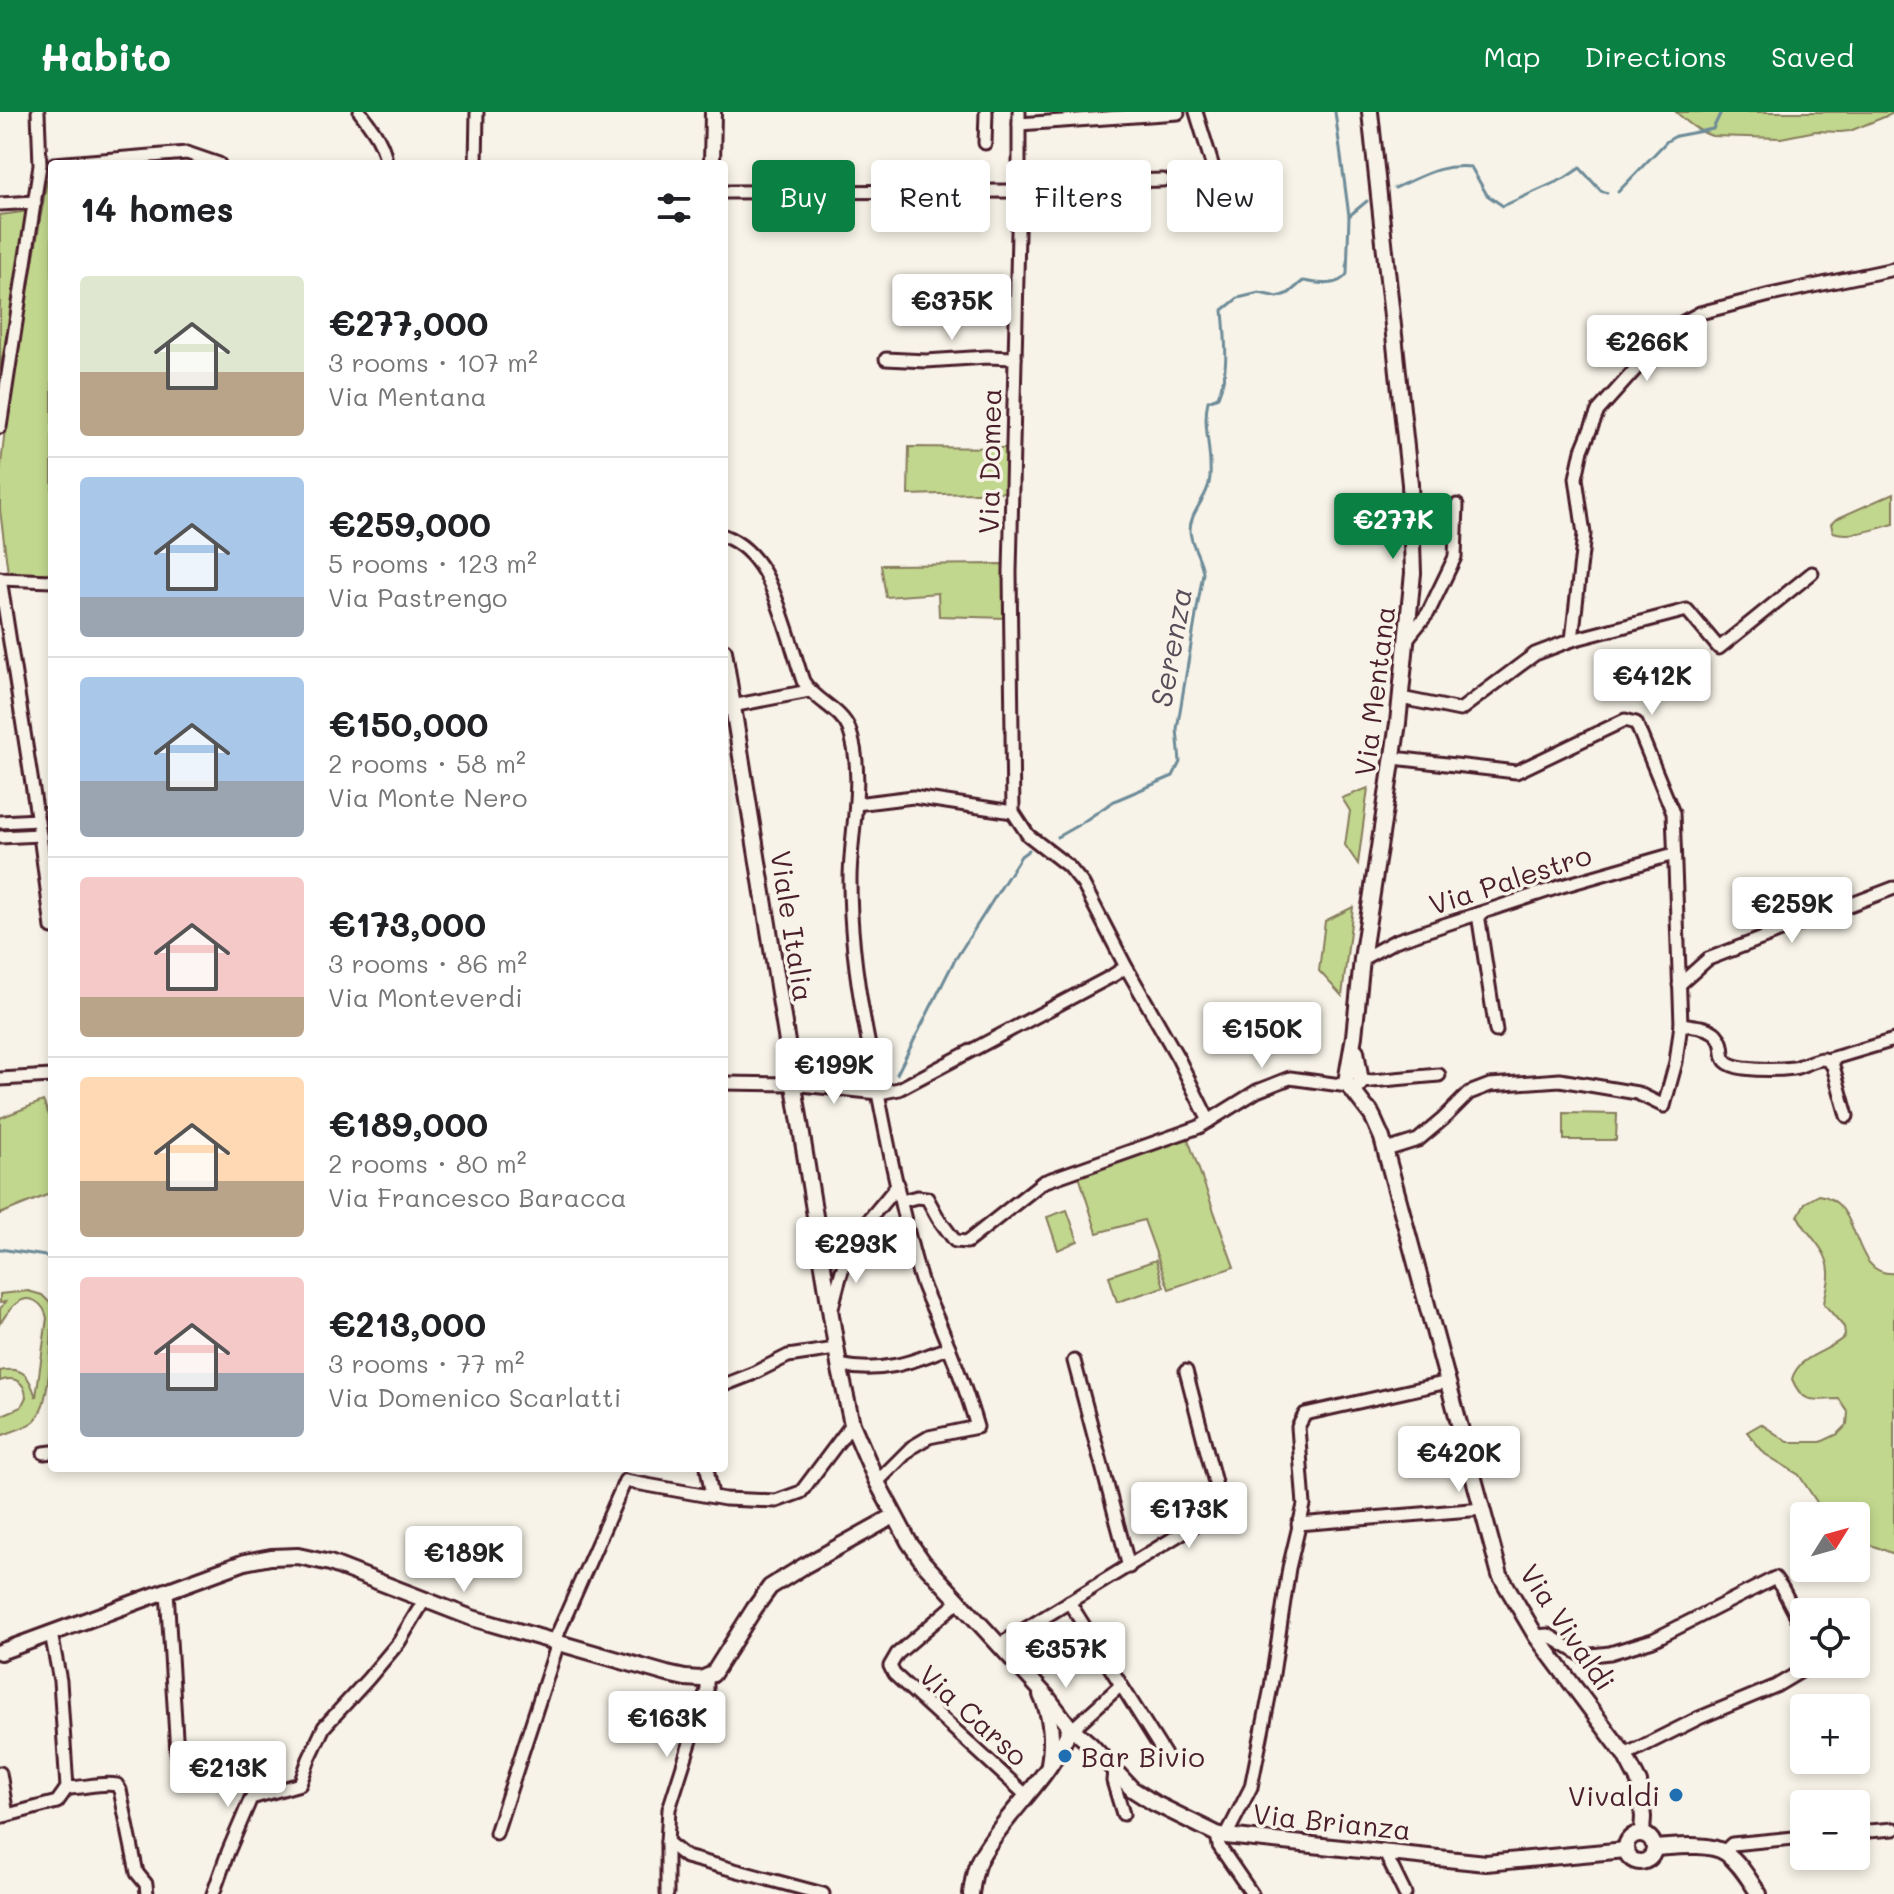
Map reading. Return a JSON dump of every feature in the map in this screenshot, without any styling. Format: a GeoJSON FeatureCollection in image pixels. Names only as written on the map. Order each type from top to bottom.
{"type":"FeatureCollection","features":[{"type":"Feature","properties":{"kind":"street"},"geometry":{"type":"LineString","coordinates":[[38,112],[48,160]]}},
{"type":"Feature","properties":{"kind":"street"},"geometry":{"type":"LineString","coordinates":[[360,112],[377,134],[386,160]]}},
{"type":"Feature","properties":{"kind":"street"},"geometry":{"type":"LineString","coordinates":[[476,160],[477,112]]}},
{"type":"Feature","properties":{"kind":"street"},"geometry":{"type":"LineString","coordinates":[[712,160],[713,112]]}},
{"type":"Feature","properties":{"kind":"street"},"geometry":{"type":"LineString","coordinates":[[985,143],[986,112]]}},
{"type":"Feature","properties":{"kind":"street"},"geometry":{"type":"LineString","coordinates":[[1196,112],[1211,160]]}},
{"type":"Feature","properties":{"kind":"street","name":"Via Mentana"},"geometry":{"type":"LineString","coordinates":[[1353,1082],[1362,959],[1394,758],[1413,573],[1410,484],[1370,112]]}},
{"type":"Feature","properties":{"kind":"street"},"geometry":{"type":"LineString","coordinates":[[1019,118],[1178,113]]}},
{"type":"Feature","properties":{"kind":"street","name":"Via Domea"},"geometry":{"type":"LineString","coordinates":[[1019,118],[1019,160]]}},
{"type":"Feature","properties":{"kind":"street"},"geometry":{"type":"LineString","coordinates":[[99,160],[187,153],[207,160]]}},
{"type":"Feature","properties":{"kind":"street"},"geometry":{"type":"LineString","coordinates":[[0,427],[35,202],[48,167]]}},
{"type":"Feature","properties":{"kind":"street"},"geometry":{"type":"LineString","coordinates":[[1151,181],[1163,180]]}},
{"type":"Feature","properties":{"kind":"street"},"geometry":{"type":"LineString","coordinates":[[728,192],[1006,188]]}},
{"type":"Feature","properties":{"kind":"street"},"geometry":{"type":"LineString","coordinates":[[0,204],[35,202]]}},
{"type":"Feature","properties":{"kind":"street","name":"Via Domea"},"geometry":{"type":"LineString","coordinates":[[1013,812],[1010,572],[1018,232]]}},
{"type":"Feature","properties":{"kind":"street"},"geometry":{"type":"LineString","coordinates":[[1572,640],[1584,534],[1576,478],[1582,450],[1598,411],[1667,334],[1700,313],[1894,269]]}},
{"type":"Feature","properties":{"kind":"street"},"geometry":{"type":"LineString","coordinates":[[886,359],[1015,358]]}},
{"type":"Feature","properties":{"kind":"street"},"geometry":{"type":"LineString","coordinates":[[1407,639],[1428,613],[1455,557],[1457,505]]}},
{"type":"Feature","properties":{"kind":"street"},"geometry":{"type":"LineString","coordinates":[[728,538],[751,554],[771,582],[809,691],[838,713],[848,726],[855,763],[856,804],[850,876],[851,932],[863,1013],[920,1278],[967,1390],[977,1427],[929,1437],[912,1447],[877,1482]]}},
{"type":"Feature","properties":{"kind":"street"},"geometry":{"type":"LineString","coordinates":[[1401,698],[1460,710],[1535,654],[1572,640],[1687,610],[1719,648],[1812,573]]}},
{"type":"Feature","properties":{"kind":"street"},"geometry":{"type":"LineString","coordinates":[[48,581],[0,579],[48,897]]}},
{"type":"Feature","properties":{"kind":"street"},"geometry":{"type":"LineString","coordinates":[[729,696],[809,691]]}},
{"type":"Feature","properties":{"kind":"street","name":"Viale Italia"},"geometry":{"type":"LineString","coordinates":[[729,696],[835,1349],[852,1424],[894,1516]]}},
{"type":"Feature","properties":{"kind":"street"},"geometry":{"type":"LineString","coordinates":[[1386,1150],[1418,1140],[1469,1093],[1490,1085],[1560,1080],[1637,1093],[1664,1106],[1676,1062],[1681,1024],[1673,813],[1636,723],[1625,720],[1516,772],[1394,758]]}},
{"type":"Feature","properties":{"kind":"street"},"geometry":{"type":"LineString","coordinates":[[856,804],[913,797],[1013,812],[1028,835],[1068,866],[1083,884],[1209,1121]]}},
{"type":"Feature","properties":{"kind":"street"},"geometry":{"type":"LineString","coordinates":[[0,822],[38,820]]}},
{"type":"Feature","properties":{"kind":"street"},"geometry":{"type":"LineString","coordinates":[[0,837],[40,835]]}},
{"type":"Feature","properties":{"kind":"street","name":"Via Palestro"},"geometry":{"type":"LineString","coordinates":[[1362,959],[1395,941],[1562,886],[1674,854]]}},
{"type":"Feature","properties":{"kind":"street"},"geometry":{"type":"LineString","coordinates":[[1679,985],[1708,959],[1894,888]]}},
{"type":"Feature","properties":{"kind":"street"},"geometry":{"type":"LineString","coordinates":[[1478,914],[1496,1031]]}},
{"type":"Feature","properties":{"kind":"street"},"geometry":{"type":"LineString","coordinates":[[728,1083],[792,1084],[879,1093],[899,1089],[1126,967]]}},
{"type":"Feature","properties":{"kind":"street"},"geometry":{"type":"LineString","coordinates":[[1681,1024],[1708,1029],[1716,1034],[1726,1063],[1745,1068],[1797,1067],[1894,1040]]}},
{"type":"Feature","properties":{"kind":"street"},"geometry":{"type":"LineString","coordinates":[[1827,1060],[1833,1066],[1847,1116]]}},
{"type":"Feature","properties":{"kind":"street"},"geometry":{"type":"LineString","coordinates":[[902,1201],[927,1198],[955,1241],[967,1242],[1043,1182],[1199,1127],[1257,1091],[1290,1078],[1329,1084],[1439,1075]]}},
{"type":"Feature","properties":{"kind":"street"},"geometry":{"type":"LineString","coordinates":[[0,1079],[48,1076]]}},
{"type":"Feature","properties":{"kind":"street","name":"Via Vivaldi"},"geometry":{"type":"LineString","coordinates":[[1353,1082],[1373,1117],[1386,1150],[1500,1575],[1536,1636],[1625,1755],[1639,1782],[1642,1833]]}},
{"type":"Feature","properties":{"kind":"street"},"geometry":{"type":"LineString","coordinates":[[830,1315],[852,1244],[898,1184]]}},
{"type":"Feature","properties":{"kind":"street"},"geometry":{"type":"LineString","coordinates":[[839,1365],[854,1369],[894,1367],[949,1347]]}},
{"type":"Feature","properties":{"kind":"street"},"geometry":{"type":"LineString","coordinates":[[728,1384],[788,1356],[835,1349]]}},
{"type":"Feature","properties":{"kind":"street"},"geometry":{"type":"LineString","coordinates":[[1074,1361],[1129,1567]]}},
{"type":"Feature","properties":{"kind":"street"},"geometry":{"type":"LineString","coordinates":[[999,1645],[1129,1567],[1218,1508],[1219,1498],[1186,1371]]}},
{"type":"Feature","properties":{"kind":"street"},"geometry":{"type":"LineString","coordinates":[[1252,1894],[1219,1846],[1222,1835],[1251,1787],[1271,1687],[1298,1524],[1304,1505],[1298,1427],[1305,1414],[1448,1382]]}},
{"type":"Feature","properties":{"kind":"street"},"geometry":{"type":"LineString","coordinates":[[625,1481],[725,1499],[776,1501],[801,1492],[852,1424]]}},
{"type":"Feature","properties":{"kind":"street"},"geometry":{"type":"LineString","coordinates":[[496,1833],[556,1642],[625,1481],[622,1472]]}},
{"type":"Feature","properties":{"kind":"street"},"geometry":{"type":"LineString","coordinates":[[708,1472],[712,1496]]}},
{"type":"Feature","properties":{"kind":"street"},"geometry":{"type":"LineString","coordinates":[[1298,1524],[1483,1509]]}},
{"type":"Feature","properties":{"kind":"street"},"geometry":{"type":"LineString","coordinates":[[0,1652],[245,1562],[298,1556],[330,1563],[472,1618],[667,1674],[707,1678],[718,1669],[770,1587],[894,1516]]}},
{"type":"Feature","properties":{"kind":"street","name":"Via Brianza"},"geometry":{"type":"LineString","coordinates":[[894,1516],[923,1562],[1054,1704],[1067,1730],[1132,1789],[1154,1803],[1222,1835],[1486,1863],[1626,1850]]}},
{"type":"Feature","properties":{"kind":"street"},"geometry":{"type":"LineString","coordinates":[[1536,1636],[1548,1635],[1583,1656],[1610,1653],[1653,1640],[1775,1578],[1790,1603]]}},
{"type":"Feature","properties":{"kind":"street"},"geometry":{"type":"LineString","coordinates":[[167,1591],[177,1753]]}},
{"type":"Feature","properties":{"kind":"street"},"geometry":{"type":"LineString","coordinates":[[213,1894],[251,1798],[300,1784],[324,1727],[399,1642],[425,1599]]}},
{"type":"Feature","properties":{"kind":"street","name":"Via Carso"},"geometry":{"type":"LineString","coordinates":[[959,1601],[897,1654],[890,1666],[894,1674],[1027,1796]]}},
{"type":"Feature","properties":{"kind":"street"},"geometry":{"type":"LineString","coordinates":[[1069,1602],[1165,1755]]}},
{"type":"Feature","properties":{"kind":"street"},"geometry":{"type":"LineString","coordinates":[[0,1773],[4,1816],[57,1802],[67,1788],[60,1681],[51,1633]]}},
{"type":"Feature","properties":{"kind":"street"},"geometry":{"type":"LineString","coordinates":[[667,1894],[669,1809],[707,1690],[707,1678]]}},
{"type":"Feature","properties":{"kind":"street"},"geometry":{"type":"LineString","coordinates":[[1625,1755],[1790,1678]]}},
{"type":"Feature","properties":{"kind":"street"},"geometry":{"type":"LineString","coordinates":[[971,1894],[977,1863],[1048,1769],[1051,1748],[1067,1730],[1121,1685]]}},
{"type":"Feature","properties":{"kind":"street"},"geometry":{"type":"LineString","coordinates":[[1114,1770],[1113,1781],[1123,1814]]}},
{"type":"Feature","properties":{"kind":"street"},"geometry":{"type":"LineString","coordinates":[[67,1788],[117,1785],[137,1873],[146,1884],[147,1894]]}},
{"type":"Feature","properties":{"kind":"street"},"geometry":{"type":"LineString","coordinates":[[1870,1831],[1894,1829]]}},
{"type":"Feature","properties":{"kind":"street"},"geometry":{"type":"LineString","coordinates":[[1642,1833],[1652,1840],[1655,1848],[1650,1859],[1643,1862],[1631,1860],[1626,1850],[1628,1839],[1642,1833]]}},
{"type":"Feature","properties":{"kind":"street"},"geometry":{"type":"LineString","coordinates":[[1724,1852],[1732,1844],[1790,1838]]}},
{"type":"Feature","properties":{"kind":"street"},"geometry":{"type":"LineString","coordinates":[[667,1842],[686,1857],[823,1894]]}},
{"type":"Feature","properties":{"kind":"street"},"geometry":{"type":"LineString","coordinates":[[1655,1848],[1707,1847],[1724,1852],[1741,1868],[1759,1894]]}},
{"type":"Feature","properties":{"kind":"street"},"geometry":{"type":"LineString","coordinates":[[1385,1853],[1405,1894]]}},
{"type":"Feature","properties":{"kind":"green space"},"geometry":{"type":"Polygon","coordinates":[[[1676,112],[1894,113],[1850,131],[1816,131],[1781,138],[1712,136],[1688,123],[1676,112]]]}},
{"type":"Feature","properties":{"kind":"green space"},"geometry":{"type":"Polygon","coordinates":[[[47,180],[48,574],[8,573],[0,510],[0,474],[6,419],[47,180]]]}},
{"type":"Feature","properties":{"kind":"green space"},"geometry":{"type":"Polygon","coordinates":[[[30,211],[0,370],[0,215],[30,211]]]}},
{"type":"Feature","properties":{"kind":"green space"},"geometry":{"type":"Polygon","coordinates":[[[909,447],[1008,448],[1008,492],[908,495],[909,447]]]}},
{"type":"Feature","properties":{"kind":"green space"},"geometry":{"type":"Polygon","coordinates":[[[1894,493],[1894,524],[1855,533],[1833,532],[1831,524],[1836,519],[1894,493]]]}},
{"type":"Feature","properties":{"kind":"green space"},"geometry":{"type":"Polygon","coordinates":[[[1004,564],[1006,618],[939,616],[938,593],[886,597],[881,565],[1004,564]]]}},
{"type":"Feature","properties":{"kind":"green space"},"geometry":{"type":"Polygon","coordinates":[[[1368,788],[1358,864],[1345,845],[1350,811],[1342,798],[1368,788]]]}},
{"type":"Feature","properties":{"kind":"green space"},"geometry":{"type":"Polygon","coordinates":[[[1353,907],[1342,996],[1319,971],[1325,921],[1353,907]]]}},
{"type":"Feature","properties":{"kind":"green space"},"geometry":{"type":"Polygon","coordinates":[[[43,1101],[48,1113],[48,1195],[0,1214],[0,1118],[43,1101]]]}},
{"type":"Feature","properties":{"kind":"green space"},"geometry":{"type":"Polygon","coordinates":[[[1564,1113],[1617,1114],[1616,1140],[1564,1140],[1564,1113]]]}},
{"type":"Feature","properties":{"kind":"green space"},"geometry":{"type":"Polygon","coordinates":[[[1188,1139],[1234,1267],[1169,1289],[1144,1220],[1097,1233],[1079,1176],[1188,1139]]]}},
{"type":"Feature","properties":{"kind":"green space"},"geometry":{"type":"Polygon","coordinates":[[[1819,1195],[1833,1200],[1851,1223],[1862,1252],[1870,1263],[1880,1271],[1894,1273],[1894,1554],[1870,1546],[1870,1502],[1817,1502],[1799,1475],[1765,1454],[1747,1432],[1761,1424],[1788,1442],[1821,1442],[1838,1434],[1847,1425],[1848,1412],[1839,1399],[1805,1397],[1792,1379],[1801,1364],[1845,1336],[1844,1327],[1824,1304],[1828,1264],[1798,1216],[1805,1203],[1819,1195]]]}},
{"type":"Feature","properties":{"kind":"green space"},"geometry":{"type":"Polygon","coordinates":[[[1067,1210],[1078,1241],[1058,1250],[1047,1217],[1067,1210]]]}},
{"type":"Feature","properties":{"kind":"green space"},"geometry":{"type":"Polygon","coordinates":[[[1156,1260],[1164,1287],[1117,1302],[1109,1276],[1156,1260]]]}},
{"type":"Feature","properties":{"kind":"green space"},"geometry":{"type":"Polygon","coordinates":[[[28,1291],[42,1295],[48,1301],[48,1384],[40,1413],[34,1421],[0,1436],[0,1416],[21,1407],[26,1397],[18,1381],[0,1381],[0,1371],[16,1370],[26,1375],[36,1397],[47,1318],[40,1304],[27,1299],[12,1307],[0,1323],[0,1309],[5,1302],[0,1303],[0,1294],[28,1291]]]}},
{"type":"Feature","properties":{"kind":"waterway","name":"Serenza"},"geometry":{"type":"LineString","coordinates":[[1057,837],[1114,801],[1173,776],[1180,762],[1177,729],[1203,573],[1190,530],[1209,484],[1206,410],[1208,401],[1218,397],[1224,375],[1223,310],[1238,298],[1259,293],[1278,297],[1289,293],[1303,281],[1333,283],[1347,274],[1349,216],[1335,112]]}},
{"type":"Feature","properties":{"kind":"waterway","name":"Serenza"},"geometry":{"type":"LineString","coordinates":[[1618,192],[1667,141],[1676,136],[1713,129],[1721,112]]}},
{"type":"Feature","properties":{"kind":"waterway","name":"Serenza"},"geometry":{"type":"LineString","coordinates":[[1395,188],[1440,169],[1471,167],[1487,195],[1503,206],[1580,168],[1601,191],[1607,193]]}},
{"type":"Feature","properties":{"kind":"waterway","name":"Serenza"},"geometry":{"type":"LineString","coordinates":[[1349,216],[1367,201]]}},
{"type":"Feature","properties":{"kind":"waterway","name":"Serenza"},"geometry":{"type":"LineString","coordinates":[[897,1074],[953,963],[1021,856],[1029,850]]}},
{"type":"Feature","properties":{"kind":"waterway","name":"Serenza"},"geometry":{"type":"LineString","coordinates":[[0,1249],[48,1256]]}},
{"type":"Feature","properties":{"kind":"place","name":"Bar Bivio"},"geometry":{"type":"Point","coordinates":[1065,1756]}},
{"type":"Feature","properties":{"kind":"place","name":"Vivaldi"},"geometry":{"type":"Point","coordinates":[1676,1795]}}]}
